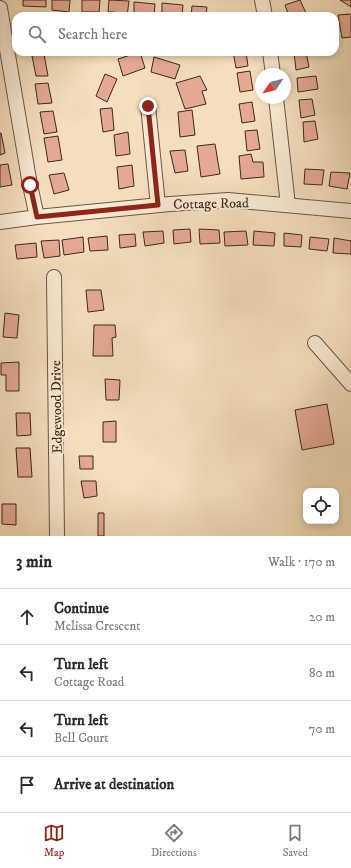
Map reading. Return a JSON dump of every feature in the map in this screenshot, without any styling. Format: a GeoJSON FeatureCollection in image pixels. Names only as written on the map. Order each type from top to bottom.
{"type":"FeatureCollection","features":[{"type":"Feature","properties":{"kind":"street"},"geometry":{"type":"LineString","coordinates":[[262,0],[264,12]]}},
{"type":"Feature","properties":{"kind":"street"},"geometry":{"type":"LineString","coordinates":[[0,8],[30,185],[37,217]]}},
{"type":"Feature","properties":{"kind":"street"},"geometry":{"type":"LineString","coordinates":[[271,56],[272,68]]}},
{"type":"Feature","properties":{"kind":"street"},"geometry":{"type":"LineString","coordinates":[[277,104],[288,205]]}},
{"type":"Feature","properties":{"kind":"street"},"geometry":{"type":"LineString","coordinates":[[148,106],[158,205]]}},
{"type":"Feature","properties":{"kind":"street","name":"Cottage Road"},"geometry":{"type":"LineString","coordinates":[[0,222],[158,205],[228,200],[351,211]]}},
{"type":"Feature","properties":{"kind":"street","name":"Edgewood Drive"},"geometry":{"type":"LineString","coordinates":[[54,277],[57,536]]}},
{"type":"Feature","properties":{"kind":"street"},"geometry":{"type":"LineString","coordinates":[[315,343],[351,384]]}},
{"type":"Feature","properties":{"kind":"building"},"geometry":{"type":"Polygon","coordinates":[[[23,0],[46,0],[46,7],[23,6],[23,0]]]}},
{"type":"Feature","properties":{"kind":"building"},"geometry":{"type":"Polygon","coordinates":[[[52,0],[70,0],[69,12],[52,10],[52,0]]]}},
{"type":"Feature","properties":{"kind":"building"},"geometry":{"type":"Polygon","coordinates":[[[82,0],[100,0],[99,12],[82,12],[82,0]]]}},
{"type":"Feature","properties":{"kind":"building"},"geometry":{"type":"Polygon","coordinates":[[[109,0],[129,1],[128,12],[108,12],[109,0]]]}},
{"type":"Feature","properties":{"kind":"building"},"geometry":{"type":"Polygon","coordinates":[[[300,0],[306,12],[288,12],[285,5],[300,0]]]}},
{"type":"Feature","properties":{"kind":"building"},"geometry":{"type":"Polygon","coordinates":[[[340,0],[351,0],[351,7],[340,0]]]}},
{"type":"Feature","properties":{"kind":"building"},"geometry":{"type":"Polygon","coordinates":[[[134,2],[155,4],[154,12],[134,12],[134,2]]]}},
{"type":"Feature","properties":{"kind":"building"},"geometry":{"type":"Polygon","coordinates":[[[162,3],[183,5],[182,12],[162,12],[162,3]]]}},
{"type":"Feature","properties":{"kind":"building"},"geometry":{"type":"Polygon","coordinates":[[[192,6],[207,7],[206,12],[191,12],[192,6]]]}},
{"type":"Feature","properties":{"kind":"building"},"geometry":{"type":"Polygon","coordinates":[[[351,14],[351,37],[342,38],[339,15],[351,14]]]}},
{"type":"Feature","properties":{"kind":"building"},"geometry":{"type":"Polygon","coordinates":[[[32,56],[44,56],[48,76],[36,76],[32,56]]]}},
{"type":"Feature","properties":{"kind":"building"},"geometry":{"type":"Polygon","coordinates":[[[127,56],[141,56],[145,68],[123,76],[118,59],[127,56]]]}},
{"type":"Feature","properties":{"kind":"building"},"geometry":{"type":"Polygon","coordinates":[[[234,56],[247,56],[248,66],[236,68],[234,56]]]}},
{"type":"Feature","properties":{"kind":"building"},"geometry":{"type":"Polygon","coordinates":[[[294,56],[307,56],[309,67],[296,70],[294,56]]]}},
{"type":"Feature","properties":{"kind":"building"},"geometry":{"type":"Polygon","coordinates":[[[154,57],[180,65],[175,79],[151,72],[154,57]]]}},
{"type":"Feature","properties":{"kind":"building"},"geometry":{"type":"Polygon","coordinates":[[[250,71],[253,90],[240,92],[237,73],[250,71]]]}},
{"type":"Feature","properties":{"kind":"building"},"geometry":{"type":"Polygon","coordinates":[[[105,74],[117,79],[107,102],[96,96],[105,74]]]}},
{"type":"Feature","properties":{"kind":"building"},"geometry":{"type":"Polygon","coordinates":[[[200,76],[207,90],[202,91],[206,104],[185,109],[176,83],[200,76]]]}},
{"type":"Feature","properties":{"kind":"building"},"geometry":{"type":"Polygon","coordinates":[[[316,76],[318,89],[298,92],[297,78],[316,76]]]}},
{"type":"Feature","properties":{"kind":"building"},"geometry":{"type":"Polygon","coordinates":[[[48,83],[52,103],[38,104],[35,84],[48,83]]]}},
{"type":"Feature","properties":{"kind":"building"},"geometry":{"type":"Polygon","coordinates":[[[312,99],[315,115],[301,118],[299,100],[312,99]]]}},
{"type":"Feature","properties":{"kind":"building"},"geometry":{"type":"Polygon","coordinates":[[[252,102],[255,121],[242,123],[239,104],[252,102]]]}},
{"type":"Feature","properties":{"kind":"building"},"geometry":{"type":"Polygon","coordinates":[[[112,108],[114,130],[103,132],[100,109],[112,108]]]}},
{"type":"Feature","properties":{"kind":"building"},"geometry":{"type":"Polygon","coordinates":[[[192,110],[195,135],[180,137],[178,112],[192,110]]]}},
{"type":"Feature","properties":{"kind":"building"},"geometry":{"type":"Polygon","coordinates":[[[53,111],[57,132],[44,134],[40,112],[53,111]]]}},
{"type":"Feature","properties":{"kind":"building"},"geometry":{"type":"Polygon","coordinates":[[[315,121],[318,139],[304,142],[303,122],[315,121]]]}},
{"type":"Feature","properties":{"kind":"building"},"geometry":{"type":"Polygon","coordinates":[[[257,130],[260,149],[247,151],[245,131],[257,130]]]}},
{"type":"Feature","properties":{"kind":"building"},"geometry":{"type":"Polygon","coordinates":[[[128,132],[130,154],[116,156],[114,135],[128,132]]]}},
{"type":"Feature","properties":{"kind":"building"},"geometry":{"type":"Polygon","coordinates":[[[0,133],[5,153],[0,155],[0,133]]]}},
{"type":"Feature","properties":{"kind":"building"},"geometry":{"type":"Polygon","coordinates":[[[58,136],[62,160],[48,162],[44,138],[58,136]]]}},
{"type":"Feature","properties":{"kind":"building"},"geometry":{"type":"Polygon","coordinates":[[[215,144],[220,174],[201,177],[197,146],[215,144]]]}},
{"type":"Feature","properties":{"kind":"building"},"geometry":{"type":"Polygon","coordinates":[[[185,150],[188,171],[175,173],[170,151],[185,150]]]}},
{"type":"Feature","properties":{"kind":"building"},"geometry":{"type":"Polygon","coordinates":[[[251,154],[253,162],[263,162],[264,177],[241,179],[239,156],[251,154]]]}},
{"type":"Feature","properties":{"kind":"building"},"geometry":{"type":"Polygon","coordinates":[[[8,164],[12,185],[0,187],[0,165],[8,164]]]}},
{"type":"Feature","properties":{"kind":"building"},"geometry":{"type":"Polygon","coordinates":[[[132,165],[134,186],[119,189],[117,167],[132,165]]]}},
{"type":"Feature","properties":{"kind":"building"},"geometry":{"type":"Polygon","coordinates":[[[305,169],[324,170],[322,185],[304,184],[305,169]]]}},
{"type":"Feature","properties":{"kind":"building"},"geometry":{"type":"Polygon","coordinates":[[[331,172],[350,173],[347,189],[329,186],[331,172]]]}},
{"type":"Feature","properties":{"kind":"building"},"geometry":{"type":"Polygon","coordinates":[[[64,173],[69,190],[54,194],[49,175],[64,173]]]}},
{"type":"Feature","properties":{"kind":"building"},"geometry":{"type":"Polygon","coordinates":[[[190,229],[191,242],[174,244],[173,230],[190,229]]]}},
{"type":"Feature","properties":{"kind":"building"},"geometry":{"type":"Polygon","coordinates":[[[199,229],[219,230],[220,243],[200,244],[199,229]]]}},
{"type":"Feature","properties":{"kind":"building"},"geometry":{"type":"Polygon","coordinates":[[[163,231],[164,243],[145,246],[143,232],[163,231]]]}},
{"type":"Feature","properties":{"kind":"building"},"geometry":{"type":"Polygon","coordinates":[[[246,231],[248,245],[225,246],[224,232],[246,231]]]}},
{"type":"Feature","properties":{"kind":"building"},"geometry":{"type":"Polygon","coordinates":[[[254,231],[275,233],[274,246],[253,245],[254,231]]]}},
{"type":"Feature","properties":{"kind":"building"},"geometry":{"type":"Polygon","coordinates":[[[284,233],[302,235],[301,247],[284,246],[284,233]]]}},
{"type":"Feature","properties":{"kind":"building"},"geometry":{"type":"Polygon","coordinates":[[[135,234],[136,246],[120,248],[119,235],[135,234]]]}},
{"type":"Feature","properties":{"kind":"building"},"geometry":{"type":"Polygon","coordinates":[[[107,236],[108,250],[90,251],[88,238],[107,236]]]}},
{"type":"Feature","properties":{"kind":"building"},"geometry":{"type":"Polygon","coordinates":[[[83,237],[84,252],[64,255],[62,240],[83,237]]]}},
{"type":"Feature","properties":{"kind":"building"},"geometry":{"type":"Polygon","coordinates":[[[310,237],[329,239],[327,251],[309,249],[310,237]]]}},
{"type":"Feature","properties":{"kind":"building"},"geometry":{"type":"Polygon","coordinates":[[[334,238],[351,241],[351,254],[333,253],[334,238]]]}},
{"type":"Feature","properties":{"kind":"building"},"geometry":{"type":"Polygon","coordinates":[[[59,240],[60,256],[44,258],[41,241],[59,240]]]}},
{"type":"Feature","properties":{"kind":"building"},"geometry":{"type":"Polygon","coordinates":[[[36,243],[37,257],[17,259],[15,245],[36,243]]]}},
{"type":"Feature","properties":{"kind":"building"},"geometry":{"type":"Polygon","coordinates":[[[86,290],[101,290],[104,310],[88,312],[86,290]]]}},
{"type":"Feature","properties":{"kind":"building"},"geometry":{"type":"Polygon","coordinates":[[[5,313],[19,315],[17,338],[3,337],[5,313]]]}},
{"type":"Feature","properties":{"kind":"building"},"geometry":{"type":"Polygon","coordinates":[[[94,325],[115,325],[116,337],[112,338],[113,356],[93,356],[94,325]]]}},
{"type":"Feature","properties":{"kind":"building"},"geometry":{"type":"Polygon","coordinates":[[[19,362],[19,391],[6,391],[6,375],[1,375],[1,363],[19,362]]]}},
{"type":"Feature","properties":{"kind":"building"},"geometry":{"type":"Polygon","coordinates":[[[105,379],[120,380],[119,400],[106,400],[105,379]]]}},
{"type":"Feature","properties":{"kind":"building"},"geometry":{"type":"Polygon","coordinates":[[[327,404],[334,444],[302,450],[295,410],[327,404]]]}},
{"type":"Feature","properties":{"kind":"building"},"geometry":{"type":"Polygon","coordinates":[[[16,413],[30,413],[31,435],[17,436],[16,413]]]}},
{"type":"Feature","properties":{"kind":"building"},"geometry":{"type":"Polygon","coordinates":[[[116,421],[116,442],[103,442],[103,422],[116,421]]]}},
{"type":"Feature","properties":{"kind":"building"},"geometry":{"type":"Polygon","coordinates":[[[16,448],[30,448],[32,477],[18,477],[16,448]]]}},
{"type":"Feature","properties":{"kind":"building"},"geometry":{"type":"Polygon","coordinates":[[[79,456],[93,456],[93,469],[80,469],[79,456]]]}},
{"type":"Feature","properties":{"kind":"building"},"geometry":{"type":"Polygon","coordinates":[[[81,481],[96,481],[97,496],[84,498],[81,481]]]}},
{"type":"Feature","properties":{"kind":"building"},"geometry":{"type":"Polygon","coordinates":[[[2,504],[16,504],[16,525],[2,524],[2,504]]]}},
{"type":"Feature","properties":{"kind":"building"},"geometry":{"type":"Polygon","coordinates":[[[98,513],[104,513],[104,536],[98,536],[98,513]]]}},
{"type":"Feature","properties":{"kind":"route"},"geometry":{"type":"LineString","coordinates":[[30,185],[37,217],[158,205],[148,106]]}}]}
